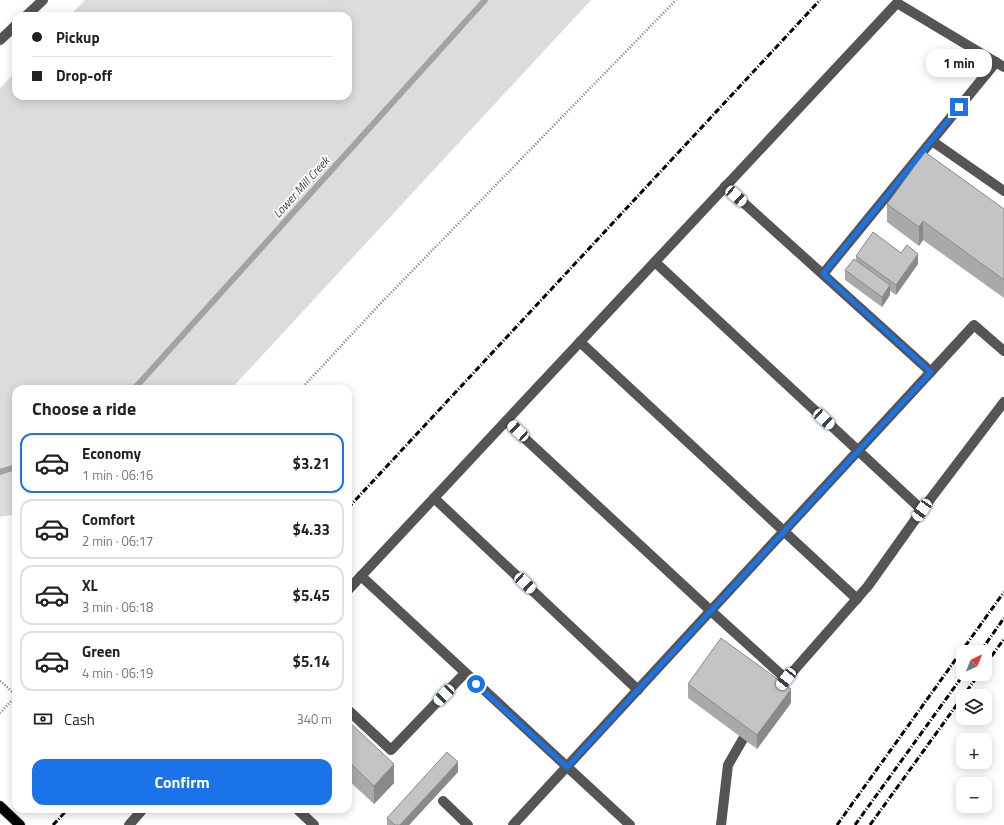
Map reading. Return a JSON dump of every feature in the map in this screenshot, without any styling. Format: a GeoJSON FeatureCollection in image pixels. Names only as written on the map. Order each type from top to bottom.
{"type":"FeatureCollection","features":[{"type":"Feature","properties":{"kind":"main road"},"geometry":{"type":"LineString","coordinates":[[0,806],[20,825]]}},
{"type":"Feature","properties":{"kind":"street"},"geometry":{"type":"LineString","coordinates":[[30,12],[43,0]]}},
{"type":"Feature","properties":{"kind":"street"},"geometry":{"type":"LineString","coordinates":[[352,586],[898,1],[1000,65],[932,141],[823,274]]}},
{"type":"Feature","properties":{"kind":"street"},"geometry":{"type":"LineString","coordinates":[[0,40],[12,29]]}},
{"type":"Feature","properties":{"kind":"street"},"geometry":{"type":"LineString","coordinates":[[932,141],[1004,191]]}},
{"type":"Feature","properties":{"kind":"street"},"geometry":{"type":"LineString","coordinates":[[725,186],[931,372]]}},
{"type":"Feature","properties":{"kind":"street"},"geometry":{"type":"LineString","coordinates":[[655,262],[922,510]]}},
{"type":"Feature","properties":{"kind":"street"},"geometry":{"type":"LineString","coordinates":[[513,825],[974,325],[1004,351]]}},
{"type":"Feature","properties":{"kind":"street"},"geometry":{"type":"LineString","coordinates":[[580,342],[857,598]]}},
{"type":"Feature","properties":{"kind":"street"},"geometry":{"type":"LineString","coordinates":[[776,692],[868,586],[922,510],[1004,402]]}},
{"type":"Feature","properties":{"kind":"street"},"geometry":{"type":"LineString","coordinates":[[506,420],[786,679]]}},
{"type":"Feature","properties":{"kind":"street"},"geometry":{"type":"LineString","coordinates":[[434,498],[638,690]]}},
{"type":"Feature","properties":{"kind":"street"},"geometry":{"type":"LineString","coordinates":[[361,576],[630,825]]}},
{"type":"Feature","properties":{"kind":"street"},"geometry":{"type":"LineString","coordinates":[[352,714],[391,750],[465,673]]}},
{"type":"Feature","properties":{"kind":"street"},"geometry":{"type":"LineString","coordinates":[[721,825],[728,765],[743,739]]}},
{"type":"Feature","properties":{"kind":"street"},"geometry":{"type":"LineString","coordinates":[[443,801],[468,825]]}},
{"type":"Feature","properties":{"kind":"street"},"geometry":{"type":"LineString","coordinates":[[128,825],[140,813]]}},
{"type":"Feature","properties":{"kind":"street"},"geometry":{"type":"LineString","coordinates":[[301,813],[314,825]]}},
{"type":"Feature","properties":{"kind":"path"},"geometry":{"type":"LineString","coordinates":[[305,385],[379,305],[676,0]]}},
{"type":"Feature","properties":{"kind":"path"},"geometry":{"type":"LineString","coordinates":[[0,681],[12,692]]}},
{"type":"Feature","properties":{"kind":"path"},"geometry":{"type":"LineString","coordinates":[[0,713],[12,700]]}},
{"type":"Feature","properties":{"kind":"shaded area"},"geometry":{"type":"Polygon","coordinates":[[[85,0],[591,0],[235,385],[12,385],[12,515],[0,517],[0,88],[12,75],[12,100],[352,100],[352,12],[73,12],[85,0]]]}},
{"type":"Feature","properties":{"kind":"building"},"geometry":{"type":"Polygon","coordinates":[[[925,152],[1004,209],[1004,280],[923,221],[919,227],[887,204],[925,152]]]}},
{"type":"Feature","properties":{"kind":"building"},"geometry":{"type":"Polygon","coordinates":[[[873,232],[901,253],[907,245],[918,254],[896,285],[856,256],[873,232]]]}},
{"type":"Feature","properties":{"kind":"building"},"geometry":{"type":"Polygon","coordinates":[[[854,259],[890,285],[882,297],[845,270],[854,259]]]}},
{"type":"Feature","properties":{"kind":"building"},"geometry":{"type":"Polygon","coordinates":[[[721,638],[791,689],[757,735],[688,684],[721,638]]]}},
{"type":"Feature","properties":{"kind":"building"},"geometry":{"type":"Polygon","coordinates":[[[352,725],[394,764],[374,786],[352,765],[352,725]]]}},
{"type":"Feature","properties":{"kind":"building"},"geometry":{"type":"Polygon","coordinates":[[[447,752],[458,762],[400,825],[395,825],[387,818],[447,752]]]}},
{"type":"Feature","properties":{"kind":"waterway","name":"Lower Mill Creek"},"geometry":{"type":"LineString","coordinates":[[138,385],[485,0]]}},
{"type":"Feature","properties":{"kind":"waterway","name":"Lower Mill Creek"},"geometry":{"type":"LineString","coordinates":[[0,472],[12,468]]}},
{"type":"Feature","properties":{"kind":"railway"},"geometry":{"type":"LineString","coordinates":[[352,504],[820,0]]}},
{"type":"Feature","properties":{"kind":"railway"},"geometry":{"type":"LineString","coordinates":[[837,825],[1004,592]]}},
{"type":"Feature","properties":{"kind":"railway"},"geometry":{"type":"LineString","coordinates":[[985,645],[1004,618]]}},
{"type":"Feature","properties":{"kind":"railway"},"geometry":{"type":"LineString","coordinates":[[992,655],[1004,639]]}},
{"type":"Feature","properties":{"kind":"railway"},"geometry":{"type":"LineString","coordinates":[[855,825],[959,681]]}},
{"type":"Feature","properties":{"kind":"railway"},"geometry":{"type":"LineString","coordinates":[[870,825],[974,681]]}},
{"type":"Feature","properties":{"kind":"railway"},"geometry":{"type":"LineString","coordinates":[[53,825],[64,813]]}},
{"type":"Feature","properties":{"kind":"route"},"geometry":{"type":"LineString","coordinates":[[476,684],[567,767],[931,372],[823,274],[959,107]]}}]}
